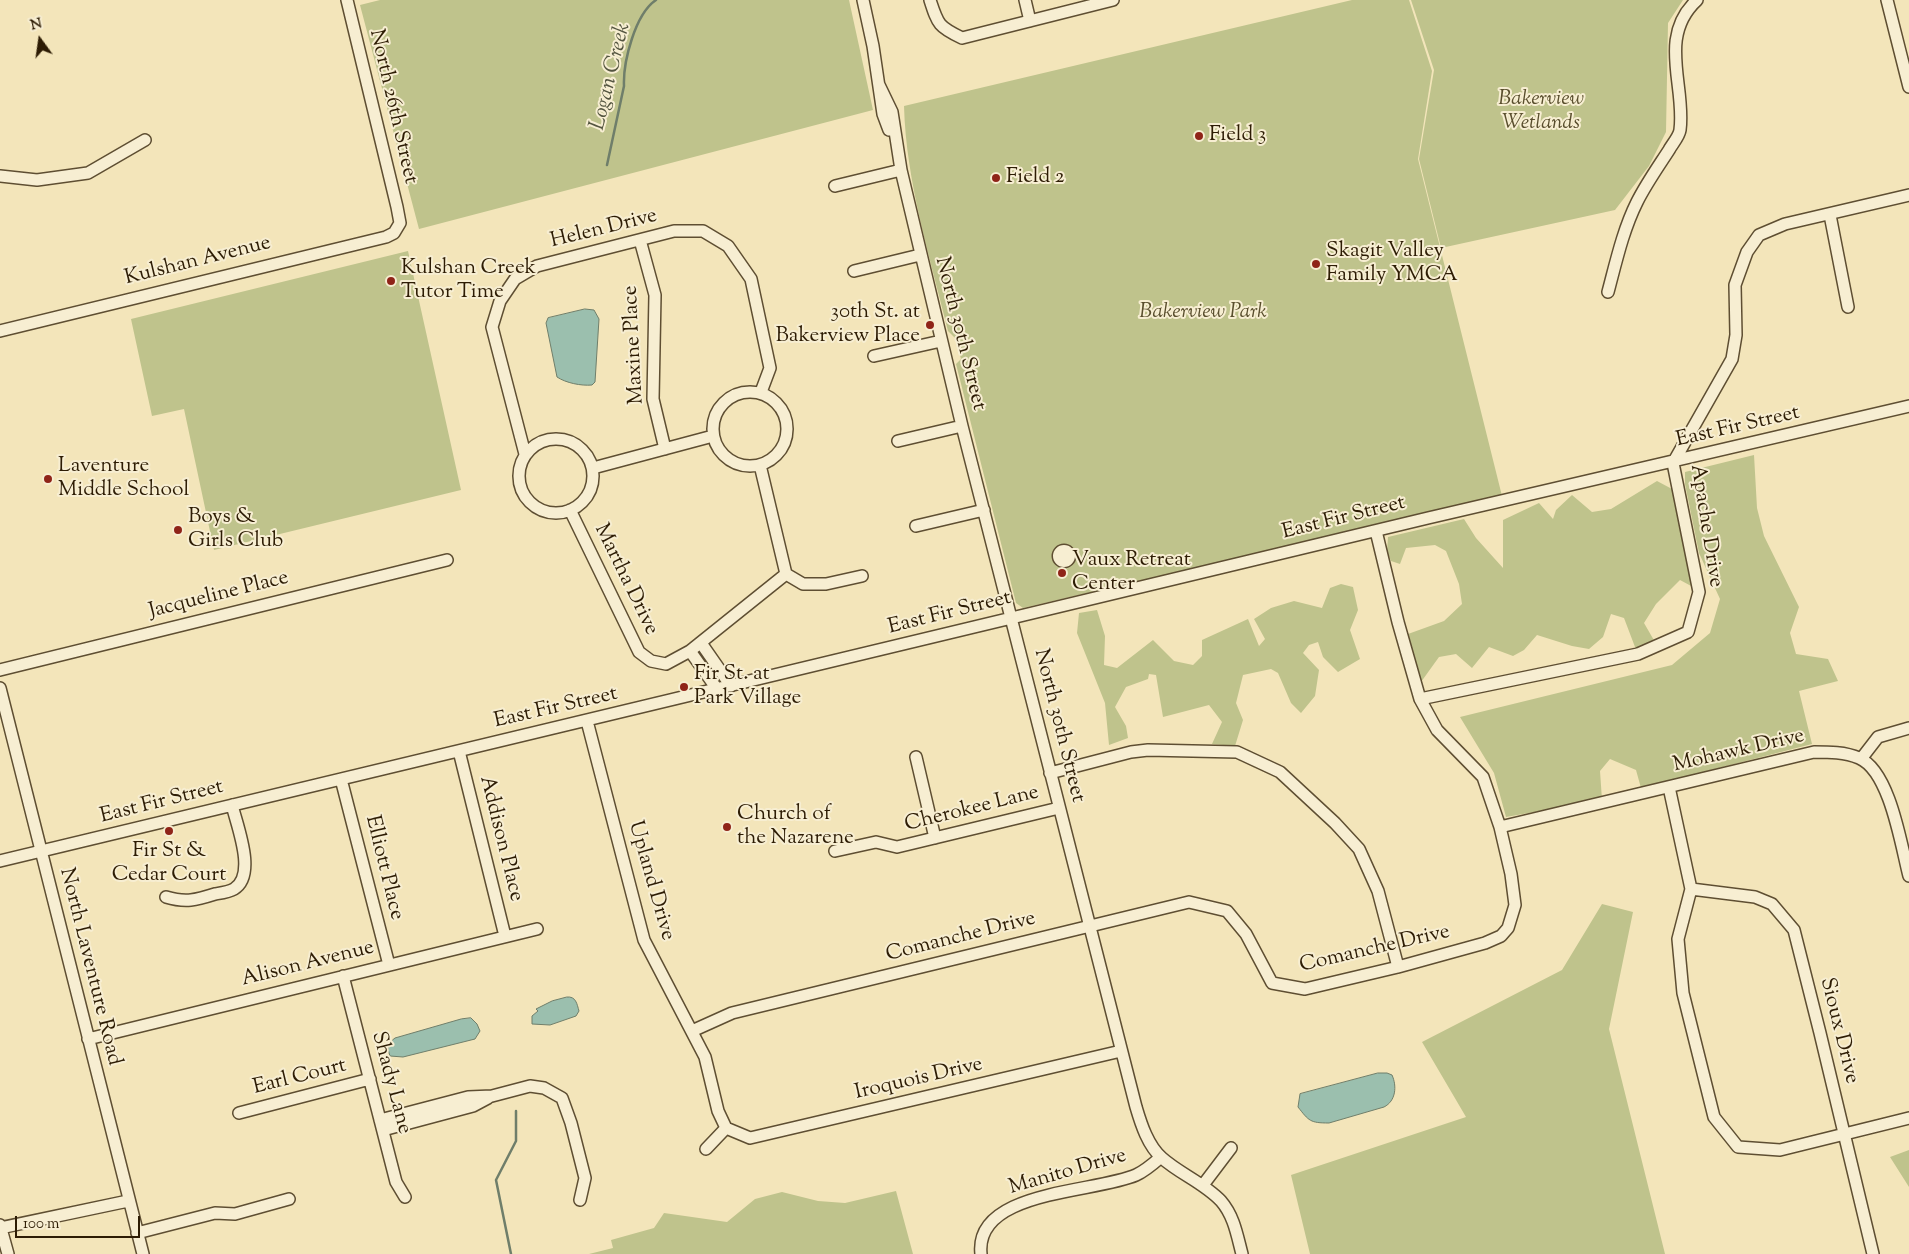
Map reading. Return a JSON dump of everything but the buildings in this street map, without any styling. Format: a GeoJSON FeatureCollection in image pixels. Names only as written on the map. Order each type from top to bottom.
{"type":"FeatureCollection","features":[{"type":"Feature","properties":{"kind":"street","name":"North 26th Street"},"geometry":{"type":"LineString","coordinates":[[347,0],[400,223]]}},
{"type":"Feature","properties":{"kind":"street","name":"North 30th Street"},"geometry":{"type":"LineString","coordinates":[[862,0],[874,46],[884,114],[901,170],[962,426],[1141,1124],[1148,1140],[1161,1158],[1202,1185],[1222,1202],[1233,1220],[1242,1254]]}},
{"type":"Feature","properties":{"kind":"street"},"geometry":{"type":"LineString","coordinates":[[930,0],[935,16],[944,30],[962,38],[1113,0]]}},
{"type":"Feature","properties":{"kind":"street"},"geometry":{"type":"LineString","coordinates":[[1025,0],[1030,21]]}},
{"type":"Feature","properties":{"kind":"street"},"geometry":{"type":"LineString","coordinates":[[1608,292],[1628,220],[1638,200],[1680,133],[1675,62],[1678,33],[1685,14],[1697,0]]}},
{"type":"Feature","properties":{"kind":"street"},"geometry":{"type":"LineString","coordinates":[[1887,0],[1909,87]]}},
{"type":"Feature","properties":{"kind":"street"},"geometry":{"type":"LineString","coordinates":[[0,176],[37,180],[88,173],[146,140]]}},
{"type":"Feature","properties":{"kind":"street"},"geometry":{"type":"LineString","coordinates":[[835,186],[901,170]]}},
{"type":"Feature","properties":{"kind":"street","name":"Apache Drive"},"geometry":{"type":"LineString","coordinates":[[1420,699],[1638,654],[1688,632],[1700,592],[1673,463],[1732,359],[1736,335],[1735,285],[1747,252],[1759,235],[1785,224],[1909,195]]}},
{"type":"Feature","properties":{"kind":"street"},"geometry":{"type":"LineString","coordinates":[[1830,215],[1848,306]]}},
{"type":"Feature","properties":{"kind":"street","name":"Kulshan Avenue"},"geometry":{"type":"LineString","coordinates":[[0,330],[386,237],[394,233],[400,223]]}},
{"type":"Feature","properties":{"kind":"street","name":"Helen Drive"},"geometry":{"type":"LineString","coordinates":[[525,454],[492,327],[500,301],[515,279],[537,266],[674,231],[702,231],[728,246],[751,279],[770,368],[761,392]]}},
{"type":"Feature","properties":{"kind":"street","name":"Maxine Place"},"geometry":{"type":"LineString","coordinates":[[640,240],[655,295],[653,399],[665,449]]}},
{"type":"Feature","properties":{"kind":"street"},"geometry":{"type":"LineString","coordinates":[[854,271],[920,255]]}},
{"type":"Feature","properties":{"kind":"street"},"geometry":{"type":"LineString","coordinates":[[874,356],[941,341]]}},
{"type":"Feature","properties":{"kind":"street"},"geometry":{"type":"LineString","coordinates":[[742,392],[761,392],[781,406],[786,417],[788,429],[786,441],[780,452],[772,460],[760,465],[740,465],[730,461],[716,446],[713,436],[713,423],[717,411],[725,401],[742,392]]}},
{"type":"Feature","properties":{"kind":"street","name":"East Fir Street"},"geometry":{"type":"LineString","coordinates":[[0,861],[1376,531],[1673,463],[1909,406]]}},
{"type":"Feature","properties":{"kind":"street"},"geometry":{"type":"LineString","coordinates":[[898,441],[962,426]]}},
{"type":"Feature","properties":{"kind":"street"},"geometry":{"type":"LineString","coordinates":[[593,468],[713,436]]}},
{"type":"Feature","properties":{"kind":"street"},"geometry":{"type":"LineString","coordinates":[[549,439],[563,439],[577,444],[587,454],[593,468],[592,485],[584,500],[570,510],[555,513],[539,509],[526,499],[519,485],[519,469],[525,454],[535,444],[549,439]]}},
{"type":"Feature","properties":{"kind":"street"},"geometry":{"type":"LineString","coordinates":[[760,465],[786,574],[803,584],[826,584],[862,576]]}},
{"type":"Feature","properties":{"kind":"street","name":"Martha Drive"},"geometry":{"type":"LineString","coordinates":[[570,510],[639,652],[651,661],[666,664],[690,652]]}},
{"type":"Feature","properties":{"kind":"street"},"geometry":{"type":"LineString","coordinates":[[916,526],[984,510]]}},
{"type":"Feature","properties":{"kind":"street","name":"Comanche Drive"},"geometry":{"type":"LineString","coordinates":[[692,1031],[732,1013],[1189,902],[1227,911],[1246,934],[1272,983],[1305,989],[1398,967],[1501,936],[1508,928],[1516,905],[1500,827],[1483,777],[1438,730],[1420,699],[1398,622],[1376,531]]}},
{"type":"Feature","properties":{"kind":"street","name":"Jacqueline Place"},"geometry":{"type":"LineString","coordinates":[[0,670],[447,560]]}},
{"type":"Feature","properties":{"kind":"street"},"geometry":{"type":"LineString","coordinates":[[716,689],[690,652],[786,574]]}},
{"type":"Feature","properties":{"kind":"street"},"geometry":{"type":"LineString","coordinates":[[701,643],[731,686]]}},
{"type":"Feature","properties":{"kind":"street","name":"North Laventure Road"},"geometry":{"type":"LineString","coordinates":[[0,688],[128,1201],[143,1254]]}},
{"type":"Feature","properties":{"kind":"street","name":"Upland Drive"},"geometry":{"type":"LineString","coordinates":[[587,721],[644,940],[705,1057],[718,1112],[726,1128]]}},
{"type":"Feature","properties":{"kind":"street"},"geometry":{"type":"LineString","coordinates":[[1909,728],[1878,737],[1861,758],[1877,772],[1886,790],[1909,876]]}},
{"type":"Feature","properties":{"kind":"street","name":"Cherokee Lane"},"geometry":{"type":"LineString","coordinates":[[1050,773],[1131,752],[1148,750],[1237,752],[1280,772],[1335,823],[1359,849],[1378,891],[1398,967]]}},
{"type":"Feature","properties":{"kind":"street","name":"Addison Place"},"geometry":{"type":"LineString","coordinates":[[458,751],[505,936]]}},
{"type":"Feature","properties":{"kind":"street","name":"Mohawk Drive"},"geometry":{"type":"LineString","coordinates":[[1500,827],[1814,752],[1835,752],[1861,758]]}},
{"type":"Feature","properties":{"kind":"street"},"geometry":{"type":"LineString","coordinates":[[916,757],[935,838]]}},
{"type":"Feature","properties":{"kind":"street","name":"Elliott Place"},"geometry":{"type":"LineString","coordinates":[[341,779],[388,965]]}},
{"type":"Feature","properties":{"kind":"street"},"geometry":{"type":"LineString","coordinates":[[1669,787],[1691,889],[1678,939],[1683,993],[1714,1117],[1738,1148],[1780,1150],[1909,1118]]}},
{"type":"Feature","properties":{"kind":"street"},"geometry":{"type":"LineString","coordinates":[[166,897],[182,902],[207,897],[234,888],[245,874],[245,860],[232,805]]}},
{"type":"Feature","properties":{"kind":"street","name":"Cherokee Lane"},"geometry":{"type":"LineString","coordinates":[[835,851],[876,842],[897,847],[1059,808]]}},
{"type":"Feature","properties":{"kind":"street","name":"Sioux Drive"},"geometry":{"type":"LineString","coordinates":[[1691,889],[1755,897],[1772,904],[1794,930],[1873,1254]]}},
{"type":"Feature","properties":{"kind":"street","name":"Alison Avenue"},"geometry":{"type":"LineString","coordinates":[[88,1039],[537,928]]}},
{"type":"Feature","properties":{"kind":"street","name":"Shady Lane"},"geometry":{"type":"LineString","coordinates":[[343,976],[396,1182],[405,1197]]}},
{"type":"Feature","properties":{"kind":"street","name":"Iroquois Drive"},"geometry":{"type":"LineString","coordinates":[[726,1128],[750,1138],[1121,1051]]}},
{"type":"Feature","properties":{"kind":"street","name":"Earl Court"},"geometry":{"type":"LineString","coordinates":[[239,1112],[370,1079]]}},
{"type":"Feature","properties":{"kind":"street"},"geometry":{"type":"LineString","coordinates":[[381,1125],[472,1106],[492,1096],[530,1086],[544,1088],[562,1098],[571,1123],[585,1178],[580,1200]]}},
{"type":"Feature","properties":{"kind":"street"},"geometry":{"type":"LineString","coordinates":[[706,1149],[726,1128]]}},
{"type":"Feature","properties":{"kind":"street"},"geometry":{"type":"LineString","coordinates":[[1202,1185],[1230,1148]]}},
{"type":"Feature","properties":{"kind":"street","name":"Manito Drive"},"geometry":{"type":"LineString","coordinates":[[980,1254],[980,1245],[985,1229],[997,1215],[1019,1204],[1136,1175],[1161,1158]]}},
{"type":"Feature","properties":{"kind":"street"},"geometry":{"type":"LineString","coordinates":[[137,1233],[215,1213],[235,1214],[289,1199]]}},
{"type":"Feature","properties":{"kind":"street"},"geometry":{"type":"LineString","coordinates":[[8,1254],[0,1227],[128,1201]]}},
{"type":"Feature","properties":{"kind":"green space"},"geometry":{"type":"Polygon","coordinates":[[[380,0],[849,0],[873,110],[419,229],[360,5],[380,0]]]}},
{"type":"Feature","properties":{"kind":"green space","name":"Bakerview Park"},"geometry":{"type":"Polygon","coordinates":[[[1352,0],[1409,0],[1432,71],[1418,159],[1502,496],[1023,608],[1016,603],[956,364],[961,359],[956,339],[948,331],[920,219],[909,163],[904,106],[1352,0]]]}},
{"type":"Feature","properties":{"kind":"green space","name":"Bakerview Wetlands"},"geometry":{"type":"Polygon","coordinates":[[[1411,0],[1683,0],[1668,23],[1666,132],[1649,166],[1615,210],[1441,248],[1419,159],[1434,70],[1411,0]]]}},
{"type":"Feature","properties":{"kind":"green space"},"geometry":{"type":"Polygon","coordinates":[[[408,251],[461,490],[214,550],[184,409],[152,416],[131,319],[408,251]]]}},
{"type":"Feature","properties":{"kind":"green space"},"geometry":{"type":"Polygon","coordinates":[[[1754,455],[1757,508],[1764,536],[1799,607],[1790,633],[1796,654],[1828,659],[1838,681],[1799,691],[1812,744],[1641,788],[1636,770],[1610,759],[1600,771],[1602,800],[1506,817],[1494,773],[1460,717],[1672,665],[1710,633],[1720,599],[1699,553],[1685,484],[1685,472],[1754,455]]]}},
{"type":"Feature","properties":{"kind":"green space"},"geometry":{"type":"Polygon","coordinates":[[[1657,481],[1672,489],[1693,587],[1680,580],[1656,604],[1644,623],[1659,649],[1645,655],[1635,647],[1624,618],[1611,614],[1603,637],[1589,649],[1572,646],[1537,635],[1524,650],[1513,656],[1489,647],[1472,668],[1456,654],[1439,657],[1421,682],[1411,653],[1408,634],[1444,621],[1462,604],[1459,584],[1446,551],[1435,545],[1406,548],[1400,564],[1391,561],[1387,551],[1388,537],[1464,519],[1476,538],[1503,568],[1503,520],[1539,503],[1553,519],[1556,510],[1572,495],[1592,512],[1611,509],[1657,481]]]}},
{"type":"Feature","properties":{"kind":"green space"},"geometry":{"type":"Polygon","coordinates":[[[1341,584],[1353,587],[1358,610],[1350,630],[1360,659],[1338,672],[1323,657],[1318,642],[1309,645],[1303,653],[1319,670],[1315,696],[1301,713],[1291,703],[1278,673],[1271,669],[1243,675],[1236,703],[1243,720],[1235,746],[1212,744],[1222,722],[1209,705],[1163,717],[1156,675],[1149,674],[1148,679],[1126,687],[1115,707],[1126,726],[1128,738],[1109,745],[1105,703],[1077,633],[1079,613],[1097,610],[1105,636],[1104,665],[1117,668],[1153,640],[1174,661],[1193,665],[1202,656],[1202,640],[1248,619],[1259,646],[1265,639],[1254,619],[1271,608],[1294,601],[1322,608],[1330,588],[1341,584]]]}},
{"type":"Feature","properties":{"kind":"green space"},"geometry":{"type":"Polygon","coordinates":[[[1602,904],[1633,912],[1609,1029],[1665,1254],[1310,1254],[1291,1175],[1466,1117],[1422,1042],[1562,970],[1602,904]]]}},
{"type":"Feature","properties":{"kind":"green space"},"geometry":{"type":"Polygon","coordinates":[[[1909,1150],[1909,1187],[1890,1157],[1909,1150]]]}},
{"type":"Feature","properties":{"kind":"green space"},"geometry":{"type":"Polygon","coordinates":[[[896,1191],[913,1254],[589,1254],[613,1248],[611,1240],[654,1228],[664,1213],[727,1222],[755,1199],[782,1192],[818,1201],[845,1203],[896,1191]]]}},
{"type":"Feature","properties":{"kind":"shaded area"},"geometry":{"type":"Polygon","coordinates":[[[585,309],[594,310],[599,319],[595,382],[592,385],[574,384],[557,377],[546,323],[548,318],[585,309]]]}},
{"type":"Feature","properties":{"kind":"shaded area"},"geometry":{"type":"Polygon","coordinates":[[[567,997],[574,999],[577,1003],[579,1011],[576,1016],[550,1025],[532,1024],[532,1016],[538,1011],[536,1009],[552,1001],[567,997]]]}},
{"type":"Feature","properties":{"kind":"shaded area"},"geometry":{"type":"Polygon","coordinates":[[[471,1018],[477,1024],[480,1031],[475,1039],[403,1057],[390,1056],[388,1046],[395,1038],[461,1019],[471,1018]]]}},
{"type":"Feature","properties":{"kind":"shaded area"},"geometry":{"type":"Polygon","coordinates":[[[1378,1073],[1392,1075],[1395,1084],[1393,1097],[1384,1107],[1329,1123],[1310,1120],[1298,1107],[1300,1094],[1378,1073]]]}},
{"type":"Feature","properties":{"kind":"waterway","name":"Logan Creek"},"geometry":{"type":"LineString","coordinates":[[607,165],[624,86],[628,52],[636,27],[642,16],[656,0]]}},
{"type":"Feature","properties":{"kind":"waterway","name":"Logan Creek"},"geometry":{"type":"LineString","coordinates":[[511,1254],[496,1180],[516,1141],[516,1111]]}},
{"type":"Feature","properties":{"kind":"place","name":"Field 3"},"geometry":{"type":"Point","coordinates":[1199,136]}},
{"type":"Feature","properties":{"kind":"place","name":"Field 2"},"geometry":{"type":"Point","coordinates":[996,178]}},
{"type":"Feature","properties":{"kind":"place","name":"Skagit Valley Family YMCA"},"geometry":{"type":"Point","coordinates":[1316,264]}},
{"type":"Feature","properties":{"kind":"place","name":"Kulshan Creek Tutor Time"},"geometry":{"type":"Point","coordinates":[391,281]}},
{"type":"Feature","properties":{"kind":"place","name":"30th St. at Bakerview Place"},"geometry":{"type":"Point","coordinates":[930,325]}},
{"type":"Feature","properties":{"kind":"place","name":"Laventure Middle School"},"geometry":{"type":"Point","coordinates":[48,479]}},
{"type":"Feature","properties":{"kind":"place","name":"Boys & Girls Club"},"geometry":{"type":"Point","coordinates":[178,530]}},
{"type":"Feature","properties":{"kind":"place","name":"Vaux Retreat Center"},"geometry":{"type":"Point","coordinates":[1062,573]}},
{"type":"Feature","properties":{"kind":"place","name":"Fir St. at Park Village"},"geometry":{"type":"Point","coordinates":[684,687]}},
{"type":"Feature","properties":{"kind":"place","name":"Church of the Nazarene"},"geometry":{"type":"Point","coordinates":[727,827]}},
{"type":"Feature","properties":{"kind":"place","name":"Fir St & Cedar Court"},"geometry":{"type":"Point","coordinates":[169,831]}}]}
